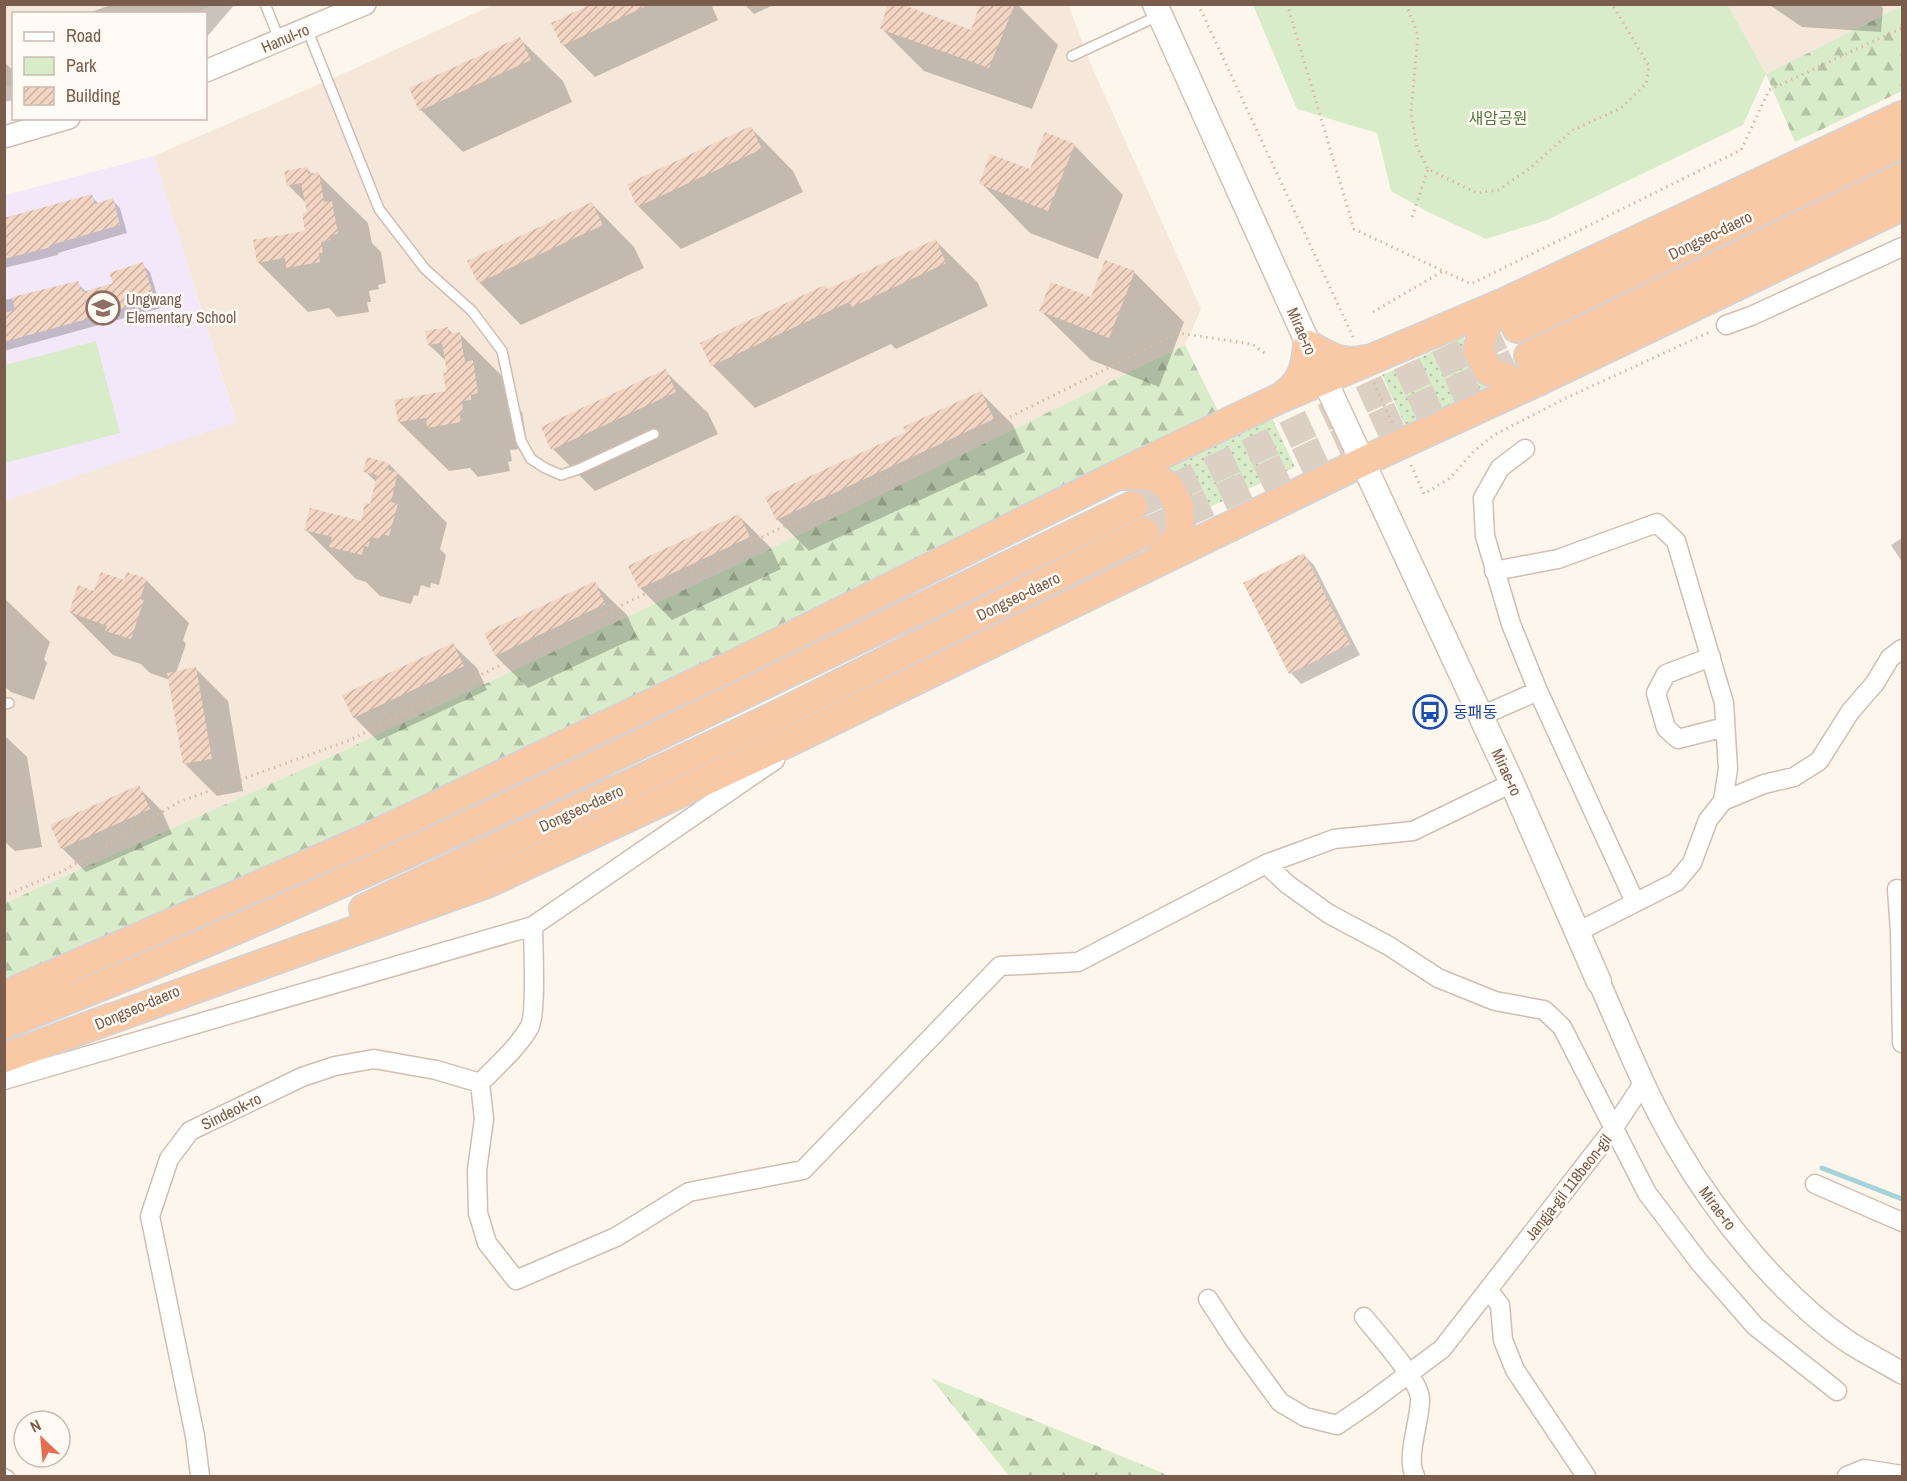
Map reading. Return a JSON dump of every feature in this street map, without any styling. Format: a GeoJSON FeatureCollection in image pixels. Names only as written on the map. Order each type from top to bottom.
{"type":"FeatureCollection","features":[{"type":"Feature","properties":{"kind":"highway"},"geometry":{"type":"LineString","coordinates":[[1534,368],[1513,381],[1488,370],[1478,350],[1485,326],[1510,316],[1902,116]]}},
{"type":"Feature","properties":{"kind":"highway","name":"Dongseo-daero"},"geometry":{"type":"LineString","coordinates":[[1510,316],[1902,143]]}},
{"type":"Feature","properties":{"kind":"highway","name":"Dongseo-daero"},"geometry":{"type":"LineString","coordinates":[[1534,368],[1902,177]]}},
{"type":"Feature","properties":{"kind":"highway"},"geometry":{"type":"LineString","coordinates":[[94,1025],[488,883],[832,721],[1362,462],[1534,368],[1902,206]]}},
{"type":"Feature","properties":{"kind":"highway"},"geometry":{"type":"LineString","coordinates":[[1278,399],[1302,378],[1308,345],[1341,361],[1357,362],[1510,316]]}},
{"type":"Feature","properties":{"kind":"highway"},"geometry":{"type":"LineString","coordinates":[[4,996],[362,841],[742,661],[1118,475],[1368,359]]}},
{"type":"Feature","properties":{"kind":"highway"},"geometry":{"type":"LineString","coordinates":[[1118,475],[1151,475],[1169,487],[1179,506],[1180,534],[1158,561]]}},
{"type":"Feature","properties":{"kind":"highway","name":"Dongseo-daero"},"geometry":{"type":"LineString","coordinates":[[4,1024],[81,994],[373,870],[754,691],[1132,506]]}},
{"type":"Feature","properties":{"kind":"highway","name":"Dongseo-daero"},"geometry":{"type":"LineString","coordinates":[[4,1059],[94,1025],[398,894],[770,719],[1145,532]]}},
{"type":"Feature","properties":{"kind":"main road","name":"Mirae-ro"},"geometry":{"type":"LineString","coordinates":[[1158,10],[1308,345],[1512,783],[1599,982]]}},
{"type":"Feature","properties":{"kind":"street","name":"Hanul-ro"},"geometry":{"type":"LineString","coordinates":[[207,71],[364,4]]}},
{"type":"Feature","properties":{"kind":"street"},"geometry":{"type":"LineString","coordinates":[[4,137],[62,120]]}},
{"type":"Feature","properties":{"kind":"street"},"geometry":{"type":"LineString","coordinates":[[1723,326],[1751,316],[1902,247]]}},
{"type":"Feature","properties":{"kind":"street"},"geometry":{"type":"LineString","coordinates":[[1525,449],[1500,468],[1483,498],[1485,536],[1511,624],[1538,691],[1635,902]]}},
{"type":"Feature","properties":{"kind":"street"},"geometry":{"type":"LineString","coordinates":[[1494,571],[1558,559],[1658,524],[1676,541],[1724,703],[1728,769],[1723,801]]}},
{"type":"Feature","properties":{"kind":"street"},"geometry":{"type":"LineString","coordinates":[[1577,932],[1676,882],[1692,863],[1708,820],[1723,801],[1764,784],[1794,777],[1819,761],[1850,712],[1875,683],[1890,658],[1902,649]]}},
{"type":"Feature","properties":{"kind":"street"},"geometry":{"type":"LineString","coordinates":[[1711,657],[1666,674],[1656,693],[1666,728],[1678,739],[1725,727]]}},
{"type":"Feature","properties":{"kind":"street"},"geometry":{"type":"LineString","coordinates":[[1481,716],[1538,691]]}},
{"type":"Feature","properties":{"kind":"street"},"geometry":{"type":"LineString","coordinates":[[4,1080],[533,927],[832,721]]}},
{"type":"Feature","properties":{"kind":"street"},"geometry":{"type":"LineString","coordinates":[[533,927],[534,980],[531,1026],[480,1083],[484,1119],[477,1170],[478,1213],[487,1243],[516,1280],[616,1237],[689,1192],[803,1170],[1000,966],[1078,962],[1266,864],[1334,839],[1413,831],[1512,783]]}},
{"type":"Feature","properties":{"kind":"street"},"geometry":{"type":"LineString","coordinates":[[1266,864],[1287,884],[1329,914],[1389,946],[1438,978],[1495,1000],[1544,1010],[1562,1027],[1647,1193],[1700,1263],[1755,1326],[1837,1391]]}},
{"type":"Feature","properties":{"kind":"street"},"geometry":{"type":"LineString","coordinates":[[1897,889],[1902,1043]]}},
{"type":"Feature","properties":{"kind":"street","name":"Mirae-ro"},"geometry":{"type":"LineString","coordinates":[[1599,982],[1644,1082],[1676,1146],[1702,1188],[1760,1261],[1789,1291],[1847,1341],[1902,1373]]}},
{"type":"Feature","properties":{"kind":"street","name":"Sindeok-ro"},"geometry":{"type":"LineString","coordinates":[[200,1476],[195,1436],[150,1216],[169,1159],[190,1131],[302,1077],[335,1066],[374,1059],[436,1070],[480,1083]]}},
{"type":"Feature","properties":{"kind":"street","name":"Jangja-gil 118beon-gil"},"geometry":{"type":"LineString","coordinates":[[1208,1299],[1280,1402],[1305,1418],[1336,1425],[1442,1349],[1613,1129],[1644,1082]]}},
{"type":"Feature","properties":{"kind":"street"},"geometry":{"type":"LineString","coordinates":[[1815,1184],[1902,1222]]}},
{"type":"Feature","properties":{"kind":"street"},"geometry":{"type":"LineString","coordinates":[[1488,1290],[1500,1305],[1503,1340],[1515,1370],[1587,1476]]}},
{"type":"Feature","properties":{"kind":"street"},"geometry":{"type":"LineString","coordinates":[[1364,1317],[1408,1373],[1420,1396],[1413,1440],[1412,1471],[1415,1476]]}},
{"type":"Feature","properties":{"kind":"street"},"geometry":{"type":"LineString","coordinates":[[1847,1476],[1864,1469],[1902,1475]]}},
{"type":"Feature","properties":{"kind":"lane"},"geometry":{"type":"LineString","coordinates":[[265,4],[280,41]]}},
{"type":"Feature","properties":{"kind":"lane"},"geometry":{"type":"LineString","coordinates":[[1072,56],[1158,10]]}},
{"type":"Feature","properties":{"kind":"lane"},"geometry":{"type":"LineString","coordinates":[[308,29],[379,209],[425,268],[472,311],[502,351],[521,441],[531,459],[561,475],[654,434]]}},
{"type":"Feature","properties":{"kind":"lane"},"geometry":{"type":"LineString","coordinates":[[4,1473],[9,1476]]}},
{"type":"Feature","properties":{"kind":"path"},"geometry":{"type":"LineString","coordinates":[[1198,4],[1368,359],[1395,429]]}},
{"type":"Feature","properties":{"kind":"path"},"geometry":{"type":"LineString","coordinates":[[1287,4],[1354,229],[1471,284],[1741,150],[1769,90],[1902,28]]}},
{"type":"Feature","properties":{"kind":"path"},"geometry":{"type":"LineString","coordinates":[[1406,4],[1418,35],[1411,112],[1417,147],[1428,169],[1478,193],[1498,190],[1529,169],[1574,130],[1622,108],[1646,84],[1649,66],[1612,4]]}},
{"type":"Feature","properties":{"kind":"path"},"geometry":{"type":"LineString","coordinates":[[1412,217],[1428,169]]}},
{"type":"Feature","properties":{"kind":"path"},"geometry":{"type":"LineString","coordinates":[[1373,312],[1443,271]]}},
{"type":"Feature","properties":{"kind":"path"},"geometry":{"type":"LineString","coordinates":[[1410,462],[1424,494],[1450,478],[1474,451],[1494,435],[1564,399],[1723,326]]}},
{"type":"Feature","properties":{"kind":"path"},"geometry":{"type":"LineString","coordinates":[[4,896],[63,871],[179,802],[350,740],[1178,333],[1252,344],[1267,356]]}},
{"type":"Feature","properties":{"kind":"shaded area"},"geometry":{"type":"Polygon","coordinates":[[[5,4],[213,4],[196,12],[12,12],[12,85],[5,87],[5,4]]]}},
{"type":"Feature","properties":{"kind":"shaded area"},"geometry":{"type":"Polygon","coordinates":[[[1902,4],[1766,74],[1728,5],[1902,4]]]}},
{"type":"Feature","properties":{"kind":"shaded area"},"geometry":{"type":"Polygon","coordinates":[[[493,5],[1068,5],[1092,67],[1201,309],[1185,345],[766,551],[326,759],[5,903],[4,501],[236,421],[154,156],[493,5]]]}},
{"type":"Feature","properties":{"kind":"shaded area","name":"Ungwang Elementary School"},"geometry":{"type":"Polygon","coordinates":[[[154,156],[236,422],[5,501],[5,195],[154,156]]]}},
{"type":"Feature","properties":{"kind":"green space","name":"새암공원"},"geometry":{"type":"Polygon","coordinates":[[[1253,5],[1728,5],[1766,74],[1743,125],[1547,220],[1486,239],[1426,211],[1391,191],[1377,133],[1297,109],[1253,5]]]}},
{"type":"Feature","properties":{"kind":"green space"},"geometry":{"type":"Polygon","coordinates":[[[1902,6],[1902,91],[1795,142],[1766,74],[1902,6]]]}},
{"type":"Feature","properties":{"kind":"green space"},"geometry":{"type":"Polygon","coordinates":[[[1464,337],[1467,354],[1501,392],[1409,434],[1382,375],[1464,337]]]}},
{"type":"Feature","properties":{"kind":"green space"},"geometry":{"type":"Polygon","coordinates":[[[96,341],[120,433],[5,463],[5,365],[96,341]]]}},
{"type":"Feature","properties":{"kind":"green space"},"geometry":{"type":"Polygon","coordinates":[[[1185,345],[1219,413],[360,829],[111,937],[5,978],[5,903],[326,759],[766,551],[1185,345]]]}},
{"type":"Feature","properties":{"kind":"green space"},"geometry":{"type":"Polygon","coordinates":[[[1271,416],[1295,467],[1193,515],[1157,466],[1271,416]]]}},
{"type":"Feature","properties":{"kind":"green space"},"geometry":{"type":"Polygon","coordinates":[[[931,1378],[1170,1476],[1009,1476],[931,1378]]]}},
{"type":"Feature","properties":{"kind":"building"},"geometry":{"type":"Polygon","coordinates":[[[591,4],[650,4],[562,46],[551,23],[591,4]]]}},
{"type":"Feature","properties":{"kind":"building"},"geometry":{"type":"Polygon","coordinates":[[[888,4],[901,4],[971,30],[980,4],[1015,4],[989,68],[880,29],[888,4]]]}},
{"type":"Feature","properties":{"kind":"building"},"geometry":{"type":"Polygon","coordinates":[[[520,37],[531,60],[419,111],[409,88],[520,37]]]}},
{"type":"Feature","properties":{"kind":"building"},"geometry":{"type":"Polygon","coordinates":[[[751,126],[762,149],[637,207],[627,184],[751,126]]]}},
{"type":"Feature","properties":{"kind":"building"},"geometry":{"type":"Polygon","coordinates":[[[1045,132],[1075,144],[1048,211],[979,184],[990,154],[1030,169],[1045,132]]]}},
{"type":"Feature","properties":{"kind":"building"},"geometry":{"type":"Polygon","coordinates":[[[307,167],[308,174],[319,172],[324,202],[332,201],[338,234],[330,235],[330,240],[321,242],[323,253],[319,253],[320,262],[286,268],[285,258],[257,263],[253,240],[305,231],[302,213],[307,212],[301,183],[287,186],[284,171],[307,167]]]}},
{"type":"Feature","properties":{"kind":"building"},"geometry":{"type":"Polygon","coordinates":[[[92,194],[95,204],[113,198],[120,225],[4,259],[4,218],[92,194]]]}},
{"type":"Feature","properties":{"kind":"building"},"geometry":{"type":"Polygon","coordinates":[[[592,202],[603,225],[478,283],[467,261],[592,202]]]}},
{"type":"Feature","properties":{"kind":"building"},"geometry":{"type":"Polygon","coordinates":[[[936,239],[946,263],[852,307],[849,302],[711,366],[700,343],[825,285],[827,289],[936,239]]]}},
{"type":"Feature","properties":{"kind":"building"},"geometry":{"type":"Polygon","coordinates":[[[1105,260],[1135,271],[1109,338],[1039,311],[1051,282],[1091,297],[1105,260]]]}},
{"type":"Feature","properties":{"kind":"building"},"geometry":{"type":"Polygon","coordinates":[[[143,262],[155,300],[4,342],[4,313],[15,310],[12,297],[78,281],[83,292],[113,283],[109,273],[143,262]]]}},
{"type":"Feature","properties":{"kind":"building"},"geometry":{"type":"Polygon","coordinates":[[[448,327],[449,334],[460,332],[465,362],[473,360],[478,393],[471,395],[471,400],[462,401],[463,412],[459,413],[461,422],[427,428],[426,418],[398,422],[394,400],[446,391],[443,373],[447,372],[442,343],[428,345],[425,331],[448,327]]]}},
{"type":"Feature","properties":{"kind":"building"},"geometry":{"type":"Polygon","coordinates":[[[666,369],[676,392],[551,450],[541,427],[666,369]]]}},
{"type":"Feature","properties":{"kind":"building"},"geometry":{"type":"Polygon","coordinates":[[[981,391],[994,419],[776,520],[765,497],[906,432],[903,427],[981,391]]]}},
{"type":"Feature","properties":{"kind":"building"},"geometry":{"type":"Polygon","coordinates":[[[367,457],[389,463],[388,470],[398,472],[391,502],[398,504],[389,536],[382,534],[380,539],[371,537],[368,547],[364,546],[362,555],[329,547],[332,537],[304,530],[310,508],[361,521],[365,503],[370,504],[377,475],[363,472],[367,457]]]}},
{"type":"Feature","properties":{"kind":"building"},"geometry":{"type":"Polygon","coordinates":[[[739,514],[750,537],[639,589],[628,566],[739,514]]]}},
{"type":"Feature","properties":{"kind":"building"},"geometry":{"type":"Polygon","coordinates":[[[1304,553],[1350,644],[1289,674],[1243,583],[1304,553]]]}},
{"type":"Feature","properties":{"kind":"building"},"geometry":{"type":"Polygon","coordinates":[[[101,572],[124,580],[127,572],[147,579],[140,599],[144,600],[131,639],[105,631],[107,626],[69,612],[78,585],[94,591],[101,572]]]}},
{"type":"Feature","properties":{"kind":"building"},"geometry":{"type":"Polygon","coordinates":[[[595,581],[605,604],[495,656],[484,633],[595,581]]]}},
{"type":"Feature","properties":{"kind":"building"},"geometry":{"type":"Polygon","coordinates":[[[453,643],[464,666],[353,718],[342,695],[453,643]]]}},
{"type":"Feature","properties":{"kind":"building"},"geometry":{"type":"Polygon","coordinates":[[[196,667],[212,759],[183,764],[167,673],[196,667]]]}},
{"type":"Feature","properties":{"kind":"building"},"geometry":{"type":"Polygon","coordinates":[[[139,785],[150,809],[61,849],[50,825],[139,785]]]}},
{"type":"Feature","properties":{"kind":"waterway"},"geometry":{"type":"LineString","coordinates":[[1822,1168],[1902,1199]]}},
{"type":"Feature","properties":{"kind":"tunnel"},"geometry":{"type":"LineString","coordinates":[[1133,506],[1517,328]]}},
{"type":"Feature","properties":{"kind":"tunnel"},"geometry":{"type":"LineString","coordinates":[[1145,532],[1529,356]]}},
{"type":"Feature","properties":{"kind":"place","name":"Ungwang Elementary School"},"geometry":{"type":"Point","coordinates":[103,308]}},
{"type":"Feature","properties":{"kind":"place","name":"동패동"},"geometry":{"type":"Point","coordinates":[1430,712]}}]}
